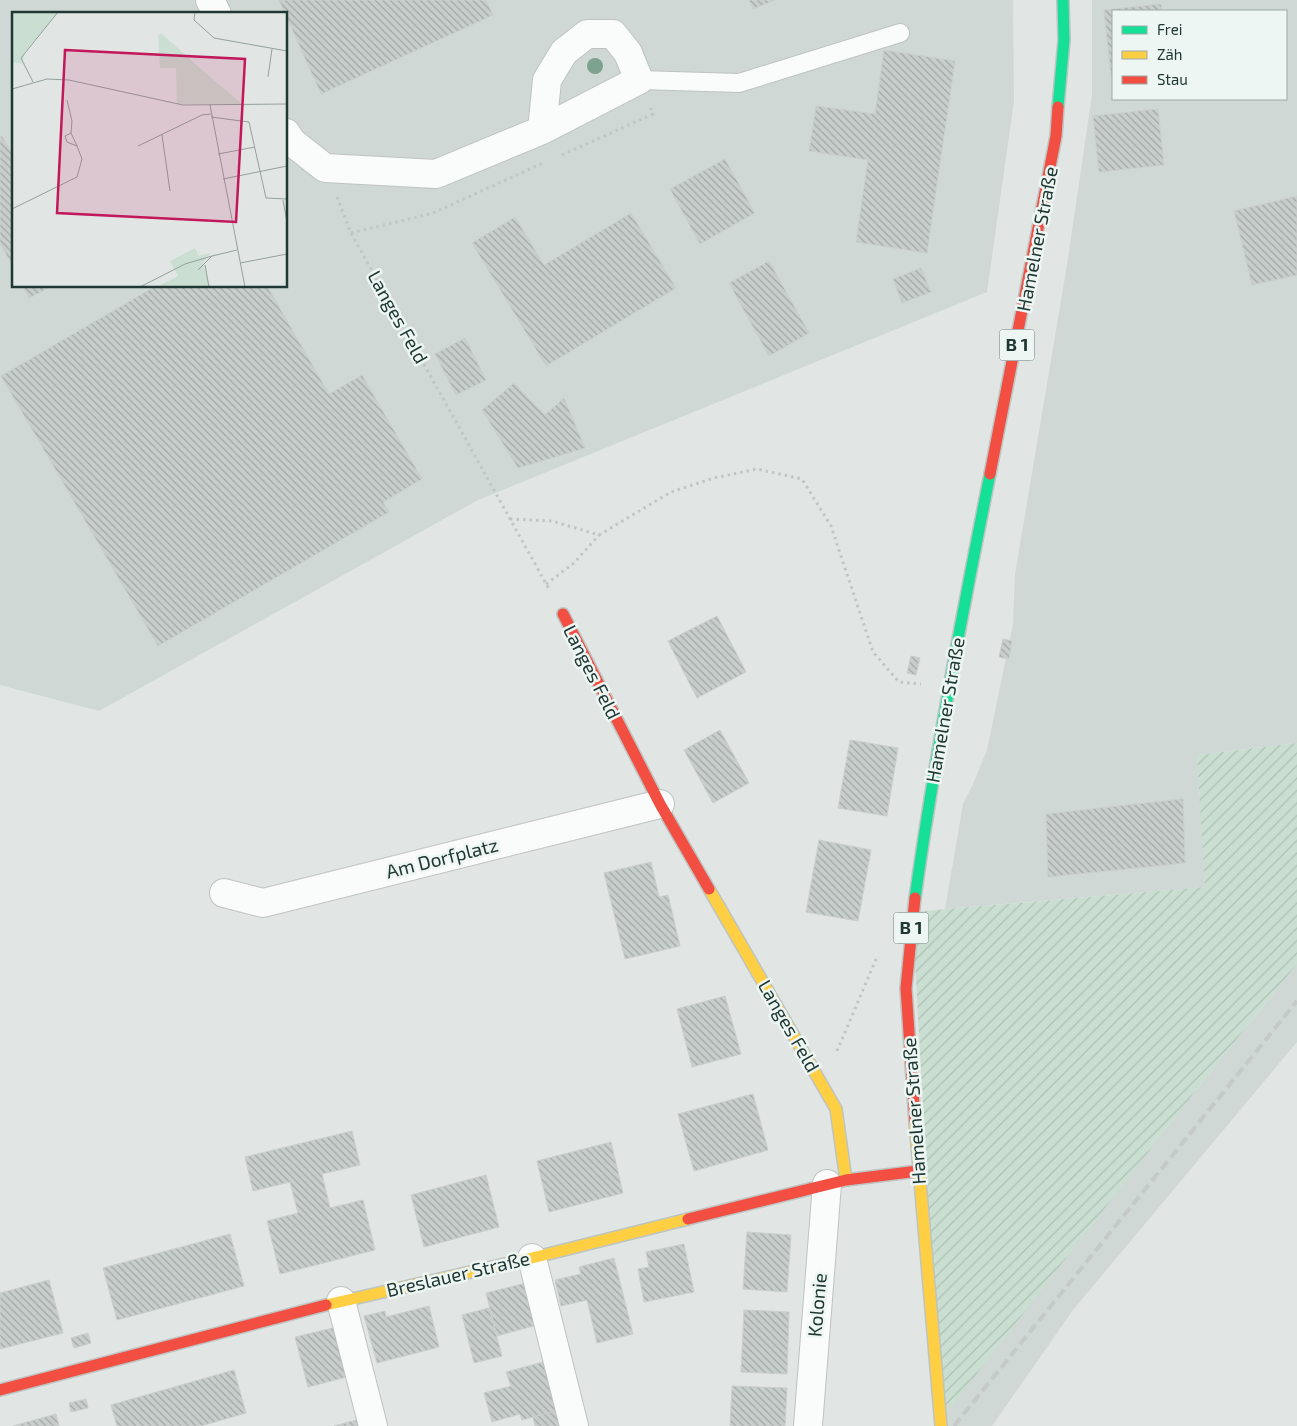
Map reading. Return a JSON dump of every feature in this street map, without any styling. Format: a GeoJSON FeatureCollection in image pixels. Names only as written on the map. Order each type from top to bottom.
{"type":"FeatureCollection","features":[{"type":"Feature","properties":{"kind":"street"},"geometry":{"type":"LineString","coordinates":[[210,0],[216,12]]}},
{"type":"Feature","properties":{"kind":"street","name":"Hamelner Straße"},"geometry":{"type":"LineString","coordinates":[[941,1426],[918,1171],[906,988],[908,958],[912,912],[949,687],[1056,136],[1064,40],[1063,0]]}},
{"type":"Feature","properties":{"kind":"street"},"geometry":{"type":"LineString","coordinates":[[288,136],[292,142],[325,168],[436,174],[542,130],[639,80],[628,53],[613,34],[587,34],[564,52],[547,80],[542,130]]}},
{"type":"Feature","properties":{"kind":"street","name":"Langes Feld"},"geometry":{"type":"LineString","coordinates":[[563,614],[660,804],[836,1109],[836,1182]]}},
{"type":"Feature","properties":{"kind":"street","name":"Am Dorfplatz"},"geometry":{"type":"LineString","coordinates":[[224,893],[263,903],[660,804]]}},
{"type":"Feature","properties":{"kind":"street","name":"Breslauer Straße"},"geometry":{"type":"LineString","coordinates":[[0,1390],[341,1301],[532,1258],[836,1182],[918,1171]]}},
{"type":"Feature","properties":{"kind":"street","name":"Kolonie"},"geometry":{"type":"LineString","coordinates":[[808,1426],[836,1182]]}},
{"type":"Feature","properties":{"kind":"street"},"geometry":{"type":"LineString","coordinates":[[532,1258],[574,1426]]}},
{"type":"Feature","properties":{"kind":"street"},"geometry":{"type":"LineString","coordinates":[[341,1301],[373,1426]]}},
{"type":"Feature","properties":{"kind":"lane"},"geometry":{"type":"LineString","coordinates":[[639,80],[739,83],[900,32]]}},
{"type":"Feature","properties":{"kind":"path","name":"Langes Feld"},"geometry":{"type":"LineString","coordinates":[[325,168],[351,233],[563,614]]}},
{"type":"Feature","properties":{"kind":"path"},"geometry":{"type":"LineString","coordinates":[[546,584],[574,563],[599,535],[671,492],[714,478],[757,469],[802,479],[832,526],[873,652],[898,682],[949,687]]}},
{"type":"Feature","properties":{"kind":"path"},"geometry":{"type":"LineString","coordinates":[[510,519],[552,521],[599,535]]}},
{"type":"Feature","properties":{"kind":"path"},"geometry":{"type":"LineString","coordinates":[[823,1084],[877,957],[908,958]]}},
{"type":"Feature","properties":{"kind":"shaded area"},"geometry":{"type":"Polygon","coordinates":[[[0,0],[1013,0],[1014,101],[987,292],[478,500],[99,711],[0,685],[0,0]]]}},
{"type":"Feature","properties":{"kind":"shaded area"},"geometry":{"type":"Polygon","coordinates":[[[1092,0],[1297,0],[1297,743],[1197,755],[1206,887],[945,909],[963,804],[987,750],[1013,624],[1015,574],[1067,265],[1092,95],[1092,0]]]}},
{"type":"Feature","properties":{"kind":"shaded area"},"geometry":{"type":"Polygon","coordinates":[[[1297,964],[1297,1042],[1073,1310],[992,1426],[936,1426],[1041,1284],[1297,964]]]}},
{"type":"Feature","properties":{"kind":"green space"},"geometry":{"type":"Polygon","coordinates":[[[1297,743],[1297,964],[1200,1085],[941,1420],[912,912],[1205,887],[1197,755],[1297,743]]]}},
{"type":"Feature","properties":{"kind":"building"},"geometry":{"type":"Polygon","coordinates":[[[279,0],[486,0],[493,15],[321,94],[288,20],[288,12],[284,12],[279,0]]]}},
{"type":"Feature","properties":{"kind":"building"},"geometry":{"type":"Polygon","coordinates":[[[749,0],[775,0],[753,9],[749,0]]]}},
{"type":"Feature","properties":{"kind":"building"},"geometry":{"type":"Polygon","coordinates":[[[1161,4],[1162,10],[1112,10],[1111,76],[1104,10],[1161,4]]]}},
{"type":"Feature","properties":{"kind":"building"},"geometry":{"type":"Polygon","coordinates":[[[884,50],[955,61],[927,253],[856,242],[868,160],[809,151],[816,106],[875,114],[884,50]]]}},
{"type":"Feature","properties":{"kind":"building"},"geometry":{"type":"Polygon","coordinates":[[[1158,109],[1164,165],[1099,172],[1093,116],[1158,109]]]}},
{"type":"Feature","properties":{"kind":"building"},"geometry":{"type":"Polygon","coordinates":[[[2,136],[12,154],[12,265],[0,243],[0,137],[2,136]]]}},
{"type":"Feature","properties":{"kind":"building"},"geometry":{"type":"Polygon","coordinates":[[[725,159],[755,213],[700,244],[670,189],[725,159]]]}},
{"type":"Feature","properties":{"kind":"building"},"geometry":{"type":"Polygon","coordinates":[[[1297,196],[1297,275],[1252,285],[1234,211],[1297,196]]]}},
{"type":"Feature","properties":{"kind":"building"},"geometry":{"type":"Polygon","coordinates":[[[631,213],[676,288],[546,366],[472,243],[515,217],[544,265],[631,213]]]}},
{"type":"Feature","properties":{"kind":"building"},"geometry":{"type":"Polygon","coordinates":[[[769,261],[809,333],[769,356],[729,283],[769,261]]]}},
{"type":"Feature","properties":{"kind":"building"},"geometry":{"type":"Polygon","coordinates":[[[921,268],[931,292],[902,303],[893,279],[921,268]]]}},
{"type":"Feature","properties":{"kind":"building"},"geometry":{"type":"Polygon","coordinates":[[[24,288],[48,288],[29,298],[24,288]]]}},
{"type":"Feature","properties":{"kind":"building"},"geometry":{"type":"Polygon","coordinates":[[[153,288],[268,288],[329,394],[362,375],[422,479],[383,502],[389,512],[158,646],[1,376],[153,288]]]}},
{"type":"Feature","properties":{"kind":"building"},"geometry":{"type":"Polygon","coordinates":[[[465,338],[486,380],[456,395],[435,354],[465,338]]]}},
{"type":"Feature","properties":{"kind":"building"},"geometry":{"type":"Polygon","coordinates":[[[514,383],[545,415],[564,398],[585,448],[518,468],[482,410],[514,383]]]}},
{"type":"Feature","properties":{"kind":"building"},"geometry":{"type":"Polygon","coordinates":[[[717,616],[746,672],[697,698],[668,641],[717,616]]]}},
{"type":"Feature","properties":{"kind":"building"},"geometry":{"type":"Polygon","coordinates":[[[1003,639],[1012,641],[1009,659],[999,657],[1003,639]]]}},
{"type":"Feature","properties":{"kind":"building"},"geometry":{"type":"Polygon","coordinates":[[[911,656],[920,658],[916,675],[907,673],[911,656]]]}},
{"type":"Feature","properties":{"kind":"building"},"geometry":{"type":"Polygon","coordinates":[[[720,730],[749,783],[713,803],[684,750],[720,730]]]}},
{"type":"Feature","properties":{"kind":"building"},"geometry":{"type":"Polygon","coordinates":[[[850,740],[898,748],[887,816],[838,808],[850,740]]]}},
{"type":"Feature","properties":{"kind":"building"},"geometry":{"type":"Polygon","coordinates":[[[1183,799],[1185,863],[1048,877],[1046,814],[1183,799]]]}},
{"type":"Feature","properties":{"kind":"building"},"geometry":{"type":"Polygon","coordinates":[[[819,840],[871,850],[858,921],[806,912],[819,840]]]}},
{"type":"Feature","properties":{"kind":"building"},"geometry":{"type":"Polygon","coordinates":[[[651,862],[659,897],[668,895],[680,946],[625,959],[604,873],[651,862]]]}},
{"type":"Feature","properties":{"kind":"building"},"geometry":{"type":"Polygon","coordinates":[[[725,996],[741,1054],[692,1067],[677,1009],[725,996]]]}},
{"type":"Feature","properties":{"kind":"building"},"geometry":{"type":"Polygon","coordinates":[[[753,1094],[768,1150],[694,1171],[678,1114],[753,1094]]]}},
{"type":"Feature","properties":{"kind":"building"},"geometry":{"type":"Polygon","coordinates":[[[352,1131],[360,1165],[322,1174],[330,1208],[363,1200],[375,1250],[280,1274],[267,1221],[298,1213],[290,1182],[253,1191],[245,1157],[352,1131]]]}},
{"type":"Feature","properties":{"kind":"building"},"geometry":{"type":"Polygon","coordinates":[[[611,1142],[623,1193],[549,1212],[537,1161],[611,1142]]]}},
{"type":"Feature","properties":{"kind":"building"},"geometry":{"type":"Polygon","coordinates":[[[486,1175],[499,1227],[424,1247],[411,1195],[486,1175]]]}},
{"type":"Feature","properties":{"kind":"building"},"geometry":{"type":"Polygon","coordinates":[[[747,1232],[791,1235],[787,1292],[743,1289],[747,1232]]]}},
{"type":"Feature","properties":{"kind":"building"},"geometry":{"type":"Polygon","coordinates":[[[230,1234],[244,1286],[117,1320],[103,1268],[230,1234]]]}},
{"type":"Feature","properties":{"kind":"building"},"geometry":{"type":"Polygon","coordinates":[[[684,1244],[694,1292],[644,1302],[638,1269],[649,1267],[646,1252],[684,1244]]]}},
{"type":"Feature","properties":{"kind":"building"},"geometry":{"type":"Polygon","coordinates":[[[614,1258],[633,1334],[597,1343],[587,1300],[561,1306],[555,1280],[581,1274],[579,1267],[614,1258]]]}},
{"type":"Feature","properties":{"kind":"building"},"geometry":{"type":"Polygon","coordinates":[[[49,1280],[63,1333],[0,1349],[0,1293],[49,1280]]]}},
{"type":"Feature","properties":{"kind":"building"},"geometry":{"type":"Polygon","coordinates":[[[526,1283],[537,1325],[497,1336],[486,1293],[526,1283]]]}},
{"type":"Feature","properties":{"kind":"building"},"geometry":{"type":"Polygon","coordinates":[[[429,1306],[439,1347],[377,1363],[364,1316],[385,1311],[386,1317],[429,1306]]]}},
{"type":"Feature","properties":{"kind":"building"},"geometry":{"type":"Polygon","coordinates":[[[489,1308],[502,1356],[474,1363],[462,1315],[489,1308]]]}},
{"type":"Feature","properties":{"kind":"building"},"geometry":{"type":"Polygon","coordinates":[[[744,1310],[789,1312],[787,1374],[741,1372],[744,1310]]]}},
{"type":"Feature","properties":{"kind":"building"},"geometry":{"type":"Polygon","coordinates":[[[337,1327],[350,1376],[308,1387],[295,1337],[337,1327]]]}},
{"type":"Feature","properties":{"kind":"building"},"geometry":{"type":"Polygon","coordinates":[[[88,1333],[91,1343],[74,1348],[71,1338],[88,1333]]]}},
{"type":"Feature","properties":{"kind":"building"},"geometry":{"type":"Polygon","coordinates":[[[543,1362],[556,1411],[522,1420],[520,1414],[492,1422],[484,1393],[511,1386],[506,1372],[543,1362]]]}},
{"type":"Feature","properties":{"kind":"building"},"geometry":{"type":"Polygon","coordinates":[[[234,1370],[246,1413],[201,1426],[117,1426],[111,1405],[234,1370]]]}},
{"type":"Feature","properties":{"kind":"building"},"geometry":{"type":"Polygon","coordinates":[[[732,1386],[787,1388],[785,1426],[730,1426],[732,1386]]]}},
{"type":"Feature","properties":{"kind":"building"},"geometry":{"type":"Polygon","coordinates":[[[86,1399],[88,1408],[71,1412],[69,1403],[86,1399]]]}},
{"type":"Feature","properties":{"kind":"building"},"geometry":{"type":"Polygon","coordinates":[[[556,1411],[560,1426],[535,1426],[533,1417],[556,1411]]]}},
{"type":"Feature","properties":{"kind":"building"},"geometry":{"type":"Polygon","coordinates":[[[56,1414],[59,1426],[13,1426],[56,1414]]]}},
{"type":"Feature","properties":{"kind":"building"},"geometry":{"type":"Polygon","coordinates":[[[360,1419],[362,1426],[334,1426],[360,1419]]]}},
{"type":"Feature","properties":{"kind":"railway"},"geometry":{"type":"LineString","coordinates":[[954,1426],[1297,1001]]}},
{"type":"Feature","properties":{"kind":"traffic: fast"},"geometry":{"type":"LineString","coordinates":[[1058,107],[1064,40],[1063,0]]}},
{"type":"Feature","properties":{"kind":"traffic: fast"},"geometry":{"type":"LineString","coordinates":[[915,898],[931,792],[990,474]]}},
{"type":"Feature","properties":{"kind":"traffic: slow"},"geometry":{"type":"LineString","coordinates":[[709,889],[836,1109],[846,1180]]}},
{"type":"Feature","properties":{"kind":"traffic: slow"},"geometry":{"type":"LineString","coordinates":[[915,1122],[941,1426]]}},
{"type":"Feature","properties":{"kind":"traffic: slow"},"geometry":{"type":"LineString","coordinates":[[326,1305],[532,1258],[688,1219]]}},
{"type":"Feature","properties":{"kind":"traffic: jam"},"geometry":{"type":"LineString","coordinates":[[990,474],[1056,136],[1058,107]]}},
{"type":"Feature","properties":{"kind":"traffic: jam"},"geometry":{"type":"LineString","coordinates":[[563,614],[660,804],[709,889]]}},
{"type":"Feature","properties":{"kind":"traffic: jam"},"geometry":{"type":"LineString","coordinates":[[915,898],[906,988],[915,1122]]}},
{"type":"Feature","properties":{"kind":"traffic: jam"},"geometry":{"type":"LineString","coordinates":[[688,1219],[846,1180],[918,1171]]}},
{"type":"Feature","properties":{"kind":"traffic: jam"},"geometry":{"type":"LineString","coordinates":[[0,1390],[326,1305]]}}]}
